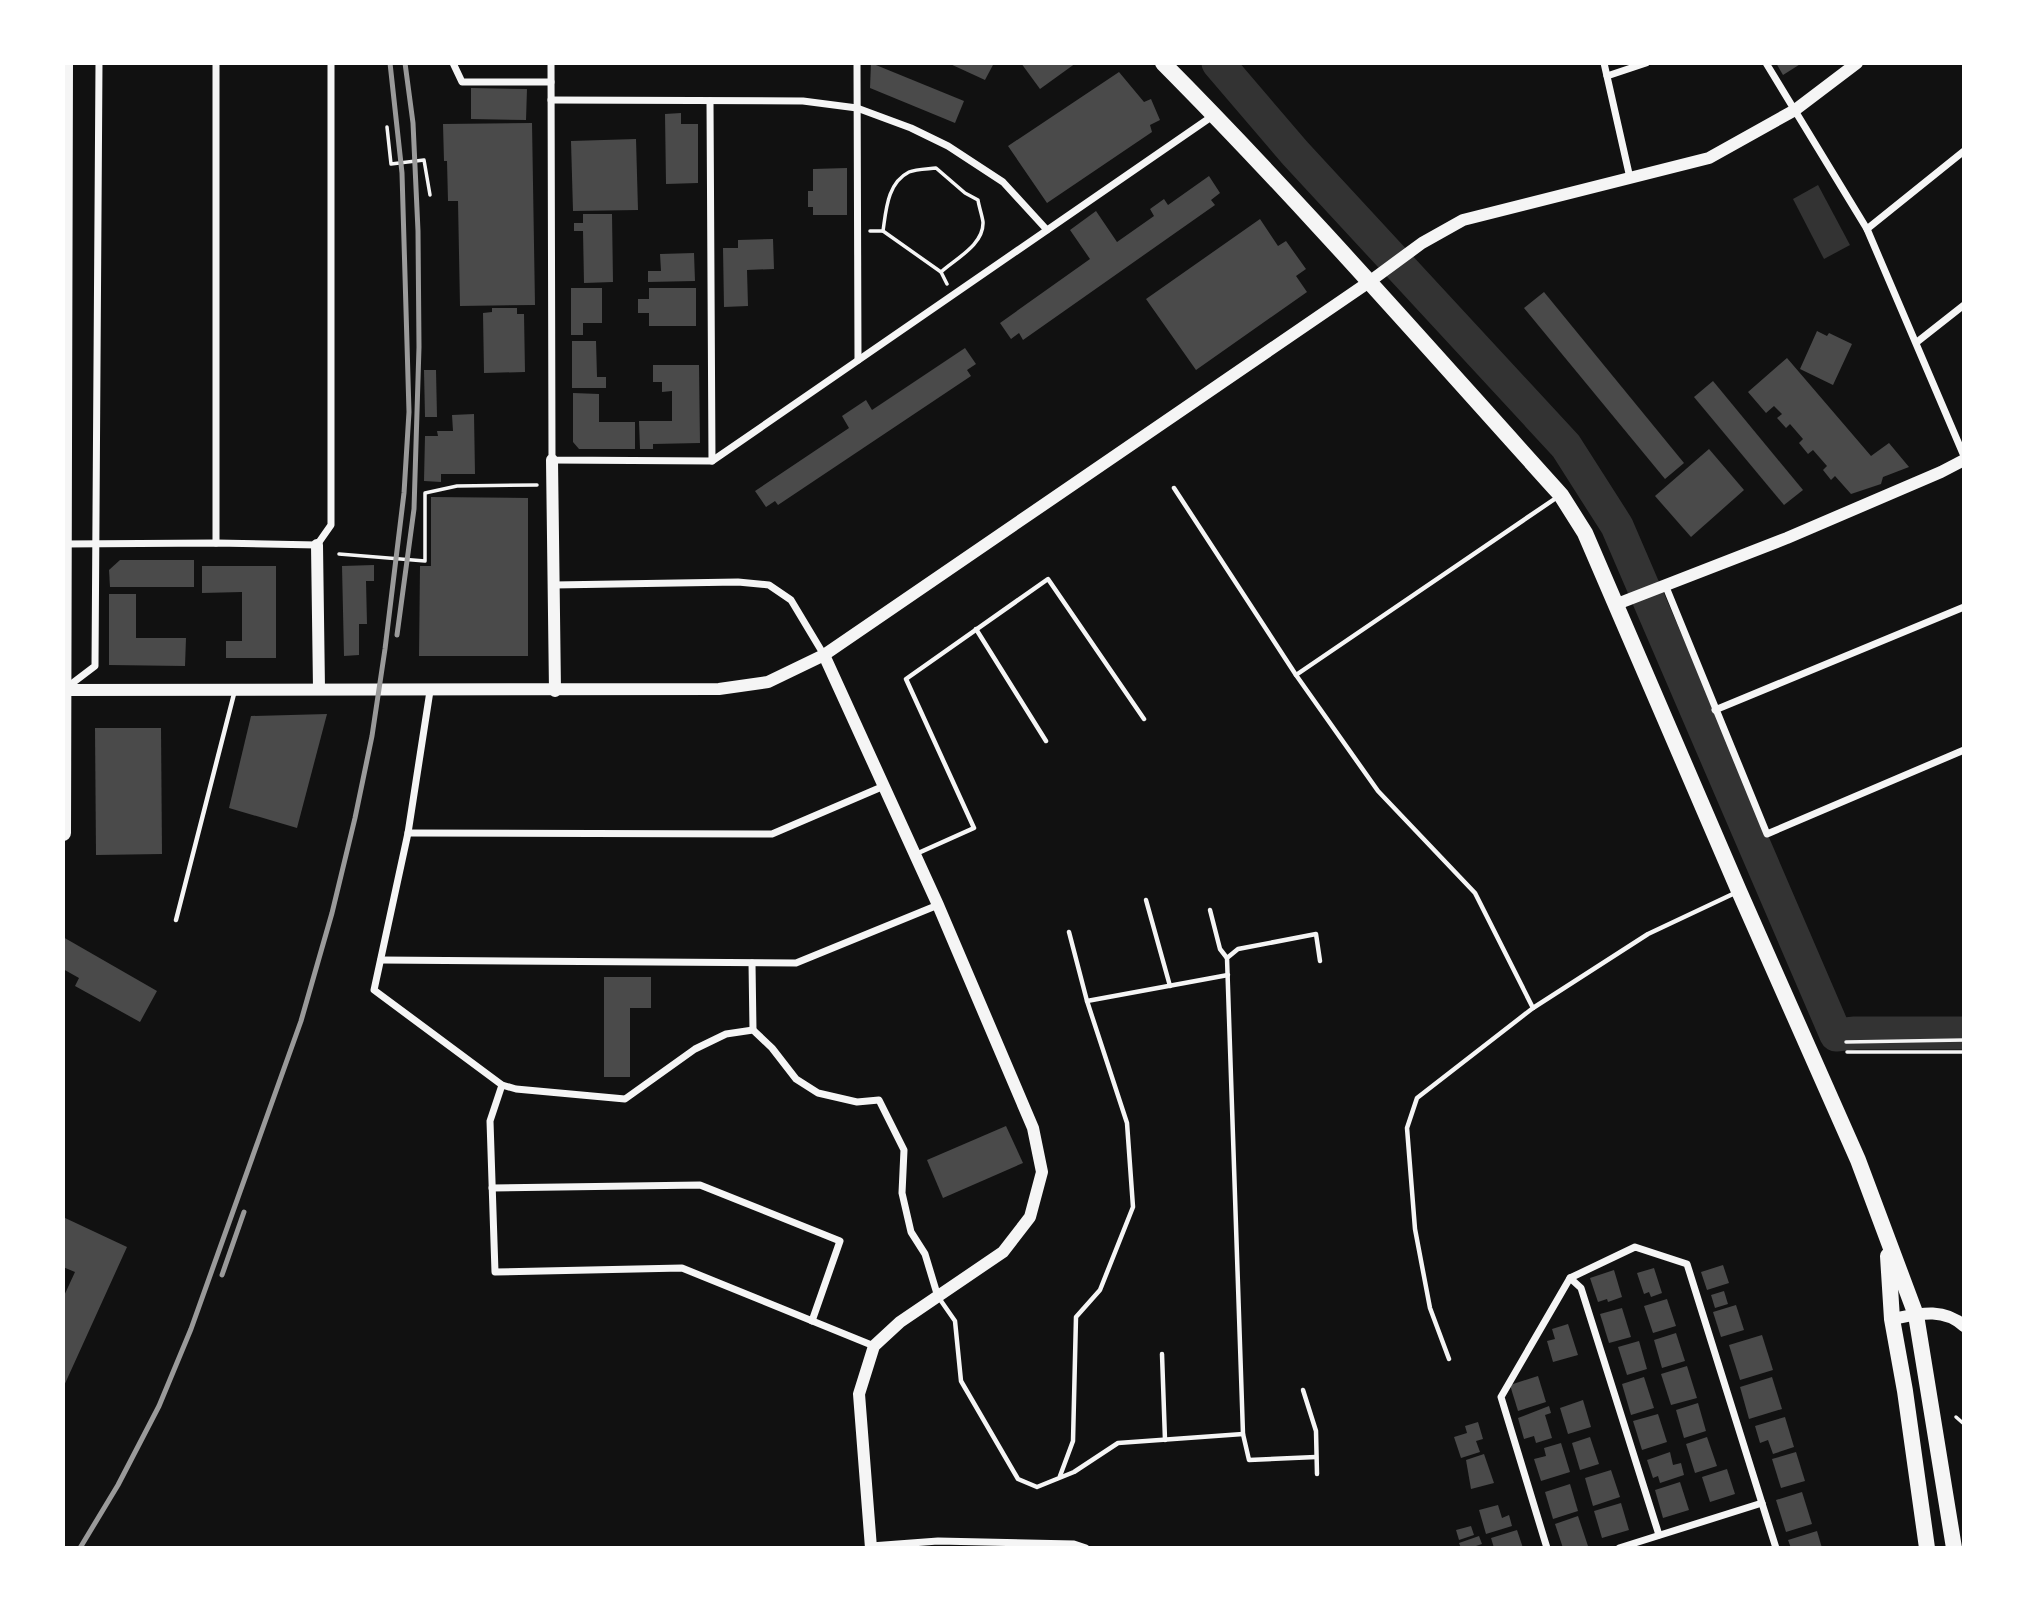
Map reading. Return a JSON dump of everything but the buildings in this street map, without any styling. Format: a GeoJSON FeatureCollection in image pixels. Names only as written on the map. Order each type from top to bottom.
{"type":"FeatureCollection","features":[{"type":"Feature","properties":{"kind":"main road"},"geometry":{"type":"LineString","coordinates":[[63,832],[65,63]]}},
{"type":"Feature","properties":{"kind":"main road"},"geometry":{"type":"LineString","coordinates":[[1163,63],[1374,277],[1561,495],[1624,602],[1739,891],[1858,1160],[1916,1315],[1954,1548]]}},
{"type":"Feature","properties":{"kind":"main road"},"geometry":{"type":"LineString","coordinates":[[1887,1238],[1892,1319],[1927,1548]]}},
{"type":"Feature","properties":{"kind":"street"},"geometry":{"type":"LineString","coordinates":[[63,690],[95,666],[99,63]]}},
{"type":"Feature","properties":{"kind":"street"},"geometry":{"type":"LineString","coordinates":[[216,63],[216,543]]}},
{"type":"Feature","properties":{"kind":"street"},"geometry":{"type":"LineString","coordinates":[[319,689],[317,545],[331,525],[331,63]]}},
{"type":"Feature","properties":{"kind":"street"},"geometry":{"type":"LineString","coordinates":[[453,63],[462,82],[551,82]]}},
{"type":"Feature","properties":{"kind":"street"},"geometry":{"type":"LineString","coordinates":[[551,63],[555,691]]}},
{"type":"Feature","properties":{"kind":"street"},"geometry":{"type":"LineString","coordinates":[[857,63],[858,360]]}},
{"type":"Feature","properties":{"kind":"street"},"geometry":{"type":"LineString","coordinates":[[1604,63],[1630,178]]}},
{"type":"Feature","properties":{"kind":"street"},"geometry":{"type":"LineString","coordinates":[[1607,76],[1646,63]]}},
{"type":"Feature","properties":{"kind":"street"},"geometry":{"type":"LineString","coordinates":[[1624,602],[1800,533],[1941,472],[1964,458],[1867,229],[1766,63]]}},
{"type":"Feature","properties":{"kind":"street"},"geometry":{"type":"LineString","coordinates":[[63,690],[555,691],[743,687],[768,682],[824,655],[1422,243],[1463,220],[1709,158],[1795,110],[1857,63]]}},
{"type":"Feature","properties":{"kind":"street"},"geometry":{"type":"LineString","coordinates":[[551,100],[803,101],[857,108],[911,128],[948,146],[1003,182],[1046,230]]}},
{"type":"Feature","properties":{"kind":"street"},"geometry":{"type":"LineString","coordinates":[[710,101],[712,461]]}},
{"type":"Feature","properties":{"kind":"street"},"geometry":{"type":"LineString","coordinates":[[552,460],[712,461],[1214,114]]}},
{"type":"Feature","properties":{"kind":"street"},"geometry":{"type":"LineString","coordinates":[[1867,229],[1964,151]]}},
{"type":"Feature","properties":{"kind":"street"},"geometry":{"type":"LineString","coordinates":[[1917,342],[1964,305]]}},
{"type":"Feature","properties":{"kind":"street"},"geometry":{"type":"LineString","coordinates":[[64,544],[317,545]]}},
{"type":"Feature","properties":{"kind":"street"},"geometry":{"type":"LineString","coordinates":[[554,585],[738,582],[769,585],[791,600],[824,655],[938,905],[1033,1128],[1042,1172],[1030,1217],[1003,1252],[900,1322],[874,1346],[859,1394],[871,1547],[938,1541],[1021,1546],[1074,1544],[1086,1548]]}},
{"type":"Feature","properties":{"kind":"street"},"geometry":{"type":"LineString","coordinates":[[1666,587],[1767,834],[1964,750]]}},
{"type":"Feature","properties":{"kind":"street"},"geometry":{"type":"LineString","coordinates":[[1715,710],[1964,607]]}},
{"type":"Feature","properties":{"kind":"street"},"geometry":{"type":"LineString","coordinates":[[430,691],[408,833],[374,990],[502,1085],[516,1089],[625,1099],[695,1049],[726,1034],[753,1030]]}},
{"type":"Feature","properties":{"kind":"street"},"geometry":{"type":"LineString","coordinates":[[408,833],[772,834],[884,786]]}},
{"type":"Feature","properties":{"kind":"street"},"geometry":{"type":"LineString","coordinates":[[381,960],[796,964],[938,905]]}},
{"type":"Feature","properties":{"kind":"street"},"geometry":{"type":"LineString","coordinates":[[752,963],[753,1030],[772,1048],[796,1079],[818,1093],[857,1102],[879,1100],[904,1150],[902,1194],[911,1232],[925,1254],[938,1297]]}},
{"type":"Feature","properties":{"kind":"street"},"geometry":{"type":"LineString","coordinates":[[502,1085],[490,1121],[495,1272],[682,1268],[874,1346]]}},
{"type":"Feature","properties":{"kind":"street"},"geometry":{"type":"LineString","coordinates":[[492,1188],[700,1185],[840,1241],[812,1321]]}},
{"type":"Feature","properties":{"kind":"street"},"geometry":{"type":"LineString","coordinates":[[1547,1548],[1501,1397],[1570,1278],[1635,1247],[1687,1264],[1776,1548]]}},
{"type":"Feature","properties":{"kind":"street"},"geometry":{"type":"LineString","coordinates":[[1570,1278],[1581,1288],[1659,1535]]}},
{"type":"Feature","properties":{"kind":"street"},"geometry":{"type":"LineString","coordinates":[[1892,1319],[1931,1312],[1954,1317],[1964,1326]]}},
{"type":"Feature","properties":{"kind":"street"},"geometry":{"type":"LineString","coordinates":[[1619,1548],[1762,1503]]}},
{"type":"Feature","properties":{"kind":"lane"},"geometry":{"type":"LineString","coordinates":[[1174,488],[1296,674],[1378,791],[1475,893],[1533,1008]]}},
{"type":"Feature","properties":{"kind":"lane"},"geometry":{"type":"LineString","coordinates":[[1296,674],[1561,495]]}},
{"type":"Feature","properties":{"kind":"lane"},"geometry":{"type":"LineString","coordinates":[[915,855],[974,828],[906,679],[1048,579],[1144,719]]}},
{"type":"Feature","properties":{"kind":"lane"},"geometry":{"type":"LineString","coordinates":[[976,629],[1046,741]]}},
{"type":"Feature","properties":{"kind":"lane"},"geometry":{"type":"LineString","coordinates":[[176,920],[235,689]]}},
{"type":"Feature","properties":{"kind":"lane"},"geometry":{"type":"LineString","coordinates":[[1449,1359],[1430,1308],[1415,1230],[1407,1128],[1417,1098],[1533,1008],[1648,934],[1739,891]]}},
{"type":"Feature","properties":{"kind":"lane"},"geometry":{"type":"LineString","coordinates":[[1146,900],[1170,986]]}},
{"type":"Feature","properties":{"kind":"lane"},"geometry":{"type":"LineString","coordinates":[[1210,910],[1220,949],[1227,958],[1243,1434],[1249,1460],[1316,1457]]}},
{"type":"Feature","properties":{"kind":"lane"},"geometry":{"type":"LineString","coordinates":[[1060,1476],[1073,1441],[1076,1317],[1100,1290],[1133,1208],[1127,1123],[1087,1001],[1069,932]]}},
{"type":"Feature","properties":{"kind":"lane"},"geometry":{"type":"LineString","coordinates":[[1227,958],[1238,949],[1316,934],[1320,961]]}},
{"type":"Feature","properties":{"kind":"lane"},"geometry":{"type":"LineString","coordinates":[[1087,1001],[1228,975]]}},
{"type":"Feature","properties":{"kind":"lane"},"geometry":{"type":"LineString","coordinates":[[938,1297],[955,1321],[961,1381],[1018,1479],[1037,1487],[1074,1472],[1118,1443],[1243,1434]]}},
{"type":"Feature","properties":{"kind":"lane"},"geometry":{"type":"LineString","coordinates":[[1162,1354],[1165,1440]]}},
{"type":"Feature","properties":{"kind":"lane"},"geometry":{"type":"LineString","coordinates":[[1303,1390],[1316,1431],[1317,1474]]}},
{"type":"Feature","properties":{"kind":"path"},"geometry":{"type":"LineString","coordinates":[[387,127],[391,164],[424,160],[430,195]]}},
{"type":"Feature","properties":{"kind":"path"},"geometry":{"type":"LineString","coordinates":[[883,231],[887,201],[894,185],[909,172],[936,168],[956,186],[978,200],[983,223],[981,233],[972,247],[941,272]]}},
{"type":"Feature","properties":{"kind":"path"},"geometry":{"type":"LineString","coordinates":[[858,231],[883,231],[941,272],[953,295]]}},
{"type":"Feature","properties":{"kind":"path"},"geometry":{"type":"LineString","coordinates":[[339,554],[425,561],[425,493],[457,485],[537,485]]}},
{"type":"Feature","properties":{"kind":"path"},"geometry":{"type":"LineString","coordinates":[[1846,1042],[1964,1040]]}},
{"type":"Feature","properties":{"kind":"path"},"geometry":{"type":"LineString","coordinates":[[1847,1052],[1964,1052]]}},
{"type":"Feature","properties":{"kind":"path"},"geometry":{"type":"LineString","coordinates":[[1956,1417],[1964,1424]]}},
{"type":"Feature","properties":{"kind":"shaded area"},"geometry":{"type":"Polygon","coordinates":[[[1818,185],[1850,245],[1824,259],[1793,199],[1818,185]]]}},
{"type":"Feature","properties":{"kind":"waterway"},"geometry":{"type":"LineString","coordinates":[[1218,63],[1295,153],[1566,446],[1617,526],[1836,1035],[1964,1033]]}},
{"type":"Feature","properties":{"kind":"railway"},"geometry":{"type":"LineString","coordinates":[[80,1548],[118,1485],[159,1406],[191,1329],[301,1021],[332,913],[355,818],[372,736],[385,649],[404,493],[409,412],[402,173],[390,63]]}},
{"type":"Feature","properties":{"kind":"railway"},"geometry":{"type":"LineString","coordinates":[[397,635],[414,509],[419,347],[418,231],[413,123],[405,63]]}},
{"type":"Feature","properties":{"kind":"railway"},"geometry":{"type":"LineString","coordinates":[[222,1275],[244,1212]]}}]}
